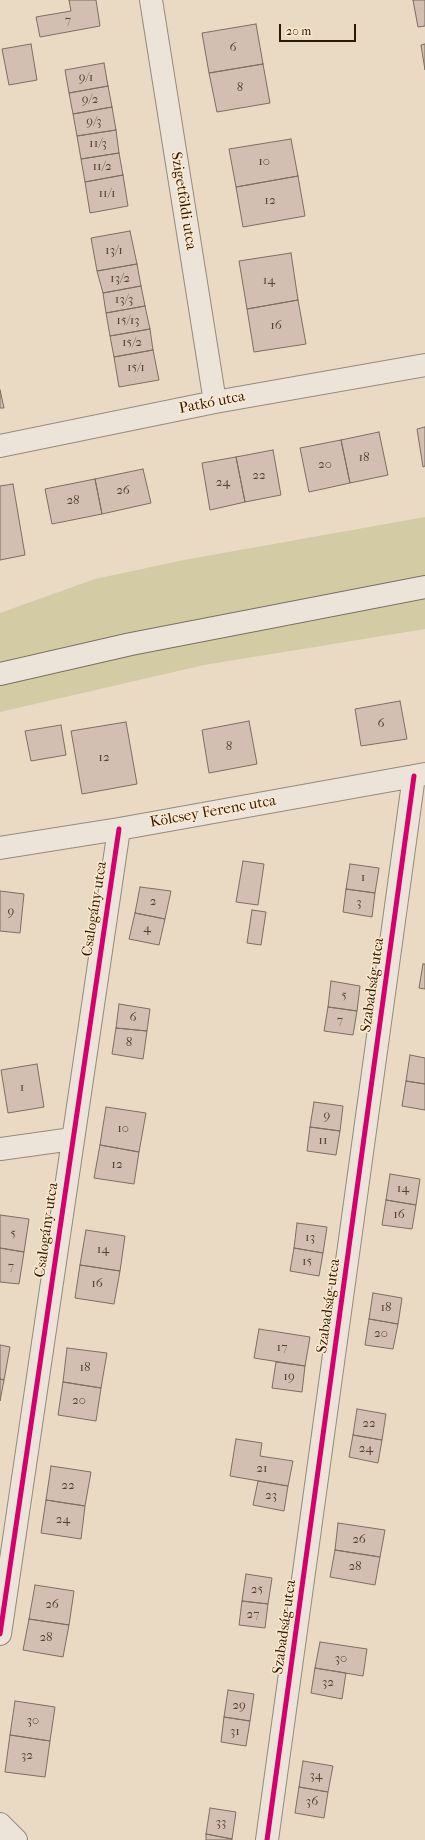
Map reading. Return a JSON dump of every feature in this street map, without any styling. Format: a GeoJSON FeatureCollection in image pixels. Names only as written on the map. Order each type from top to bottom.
{"type":"FeatureCollection","features":[{"type":"Feature","properties":{"kind":"street","name":"Szigetföldi utca"},"geometry":{"type":"LineString","coordinates":[[151,0],[215,402]]}},
{"type":"Feature","properties":{"kind":"street","name":"Patkó utca"},"geometry":{"type":"LineString","coordinates":[[0,446],[215,402],[425,365]]}},
{"type":"Feature","properties":{"kind":"street"},"geometry":{"type":"LineString","coordinates":[[0,674],[132,644],[425,587]]}},
{"type":"Feature","properties":{"kind":"street","name":"Kölcsey Ferenc utca"},"geometry":{"type":"LineString","coordinates":[[0,848],[119,829],[420,775]]}},
{"type":"Feature","properties":{"kind":"street","name":"Szabadság utca"},"geometry":{"type":"LineString","coordinates":[[267,1840],[420,775]]}},
{"type":"Feature","properties":{"kind":"street","name":"Csalogány utca"},"geometry":{"type":"LineString","coordinates":[[0,1634],[119,829]]}},
{"type":"Feature","properties":{"kind":"street"},"geometry":{"type":"LineString","coordinates":[[0,1149],[72,1139]]}},
{"type":"Feature","properties":{"kind":"street"},"geometry":{"type":"LineString","coordinates":[[0,1824],[16,1840]]}},
{"type":"Feature","properties":{"kind":"shaded area"},"geometry":{"type":"Polygon","coordinates":[[[425,517],[425,629],[204,665],[0,712],[0,613],[95,579],[184,560],[425,517]]]}},
{"type":"Feature","properties":{"kind":"building"},"geometry":{"type":"Polygon","coordinates":[[[69,0],[96,0],[100,26],[40,37],[36,17],[71,11],[69,0]]]}},
{"type":"Feature","properties":{"kind":"building"},"geometry":{"type":"Polygon","coordinates":[[[413,0],[425,0],[425,26],[418,27],[413,0]]]}},
{"type":"Feature","properties":{"kind":"building"},"geometry":{"type":"Polygon","coordinates":[[[256,24],[263,64],[209,73],[202,33],[256,24]]]}},
{"type":"Feature","properties":{"kind":"building"},"geometry":{"type":"Polygon","coordinates":[[[31,44],[37,80],[9,85],[2,49],[31,44]]]}},
{"type":"Feature","properties":{"kind":"building"},"geometry":{"type":"Polygon","coordinates":[[[425,44],[425,70],[421,45],[425,44]]]}},
{"type":"Feature","properties":{"kind":"building"},"geometry":{"type":"Polygon","coordinates":[[[104,63],[108,86],[69,93],[65,70],[104,63]]]}},
{"type":"Feature","properties":{"kind":"building"},"geometry":{"type":"Polygon","coordinates":[[[263,64],[270,103],[217,112],[209,73],[263,64]]]}},
{"type":"Feature","properties":{"kind":"building"},"geometry":{"type":"Polygon","coordinates":[[[108,86],[112,107],[73,114],[69,93],[108,86]]]}},
{"type":"Feature","properties":{"kind":"building"},"geometry":{"type":"Polygon","coordinates":[[[112,107],[116,130],[77,136],[73,114],[112,107]]]}},
{"type":"Feature","properties":{"kind":"building"},"geometry":{"type":"Polygon","coordinates":[[[116,130],[119,153],[81,159],[77,136],[116,130]]]}},
{"type":"Feature","properties":{"kind":"building"},"geometry":{"type":"Polygon","coordinates":[[[291,139],[298,176],[236,187],[229,149],[291,139]]]}},
{"type":"Feature","properties":{"kind":"building"},"geometry":{"type":"Polygon","coordinates":[[[119,153],[123,175],[85,182],[81,159],[119,153]]]}},
{"type":"Feature","properties":{"kind":"building"},"geometry":{"type":"Polygon","coordinates":[[[123,175],[128,206],[90,213],[85,182],[123,175]]]}},
{"type":"Feature","properties":{"kind":"building"},"geometry":{"type":"Polygon","coordinates":[[[298,176],[305,216],[243,227],[236,187],[298,176]]]}},
{"type":"Feature","properties":{"kind":"building"},"geometry":{"type":"Polygon","coordinates":[[[130,231],[137,264],[97,271],[91,238],[130,231]]]}},
{"type":"Feature","properties":{"kind":"building"},"geometry":{"type":"Polygon","coordinates":[[[291,253],[298,300],[247,309],[239,261],[291,253]]]}},
{"type":"Feature","properties":{"kind":"building"},"geometry":{"type":"Polygon","coordinates":[[[137,264],[141,286],[103,293],[97,271],[137,264]]]}},
{"type":"Feature","properties":{"kind":"building"},"geometry":{"type":"Polygon","coordinates":[[[141,286],[145,306],[106,313],[103,293],[141,286]]]}},
{"type":"Feature","properties":{"kind":"building"},"geometry":{"type":"Polygon","coordinates":[[[298,300],[306,344],[254,352],[247,309],[298,300]]]}},
{"type":"Feature","properties":{"kind":"building"},"geometry":{"type":"Polygon","coordinates":[[[145,306],[150,329],[110,336],[106,313],[145,306]]]}},
{"type":"Feature","properties":{"kind":"building"},"geometry":{"type":"Polygon","coordinates":[[[150,329],[153,350],[114,357],[110,336],[150,329]]]}},
{"type":"Feature","properties":{"kind":"building"},"geometry":{"type":"Polygon","coordinates":[[[153,350],[159,380],[119,387],[114,357],[153,350]]]}},
{"type":"Feature","properties":{"kind":"building"},"geometry":{"type":"Polygon","coordinates":[[[0,390],[4,408],[0,408],[0,390]]]}},
{"type":"Feature","properties":{"kind":"building"},"geometry":{"type":"Polygon","coordinates":[[[425,427],[425,466],[423,467],[417,429],[425,427]]]}},
{"type":"Feature","properties":{"kind":"building"},"geometry":{"type":"Polygon","coordinates":[[[379,432],[388,475],[350,483],[341,440],[379,432]]]}},
{"type":"Feature","properties":{"kind":"building"},"geometry":{"type":"Polygon","coordinates":[[[341,440],[350,483],[309,492],[300,448],[341,440]]]}},
{"type":"Feature","properties":{"kind":"building"},"geometry":{"type":"Polygon","coordinates":[[[273,450],[281,495],[245,502],[236,457],[273,450]]]}},
{"type":"Feature","properties":{"kind":"building"},"geometry":{"type":"Polygon","coordinates":[[[236,457],[245,502],[210,510],[202,463],[236,457]]]}},
{"type":"Feature","properties":{"kind":"building"},"geometry":{"type":"Polygon","coordinates":[[[143,469],[151,503],[102,514],[95,479],[143,469]]]}},
{"type":"Feature","properties":{"kind":"building"},"geometry":{"type":"Polygon","coordinates":[[[95,479],[102,514],[52,524],[45,489],[95,479]]]}},
{"type":"Feature","properties":{"kind":"building"},"geometry":{"type":"Polygon","coordinates":[[[13,484],[25,555],[0,560],[0,486],[13,484]]]}},
{"type":"Feature","properties":{"kind":"building"},"geometry":{"type":"Polygon","coordinates":[[[400,701],[407,739],[361,746],[355,709],[400,701]]]}},
{"type":"Feature","properties":{"kind":"building"},"geometry":{"type":"Polygon","coordinates":[[[249,721],[257,764],[209,773],[202,730],[249,721]]]}},
{"type":"Feature","properties":{"kind":"building"},"geometry":{"type":"Polygon","coordinates":[[[126,722],[137,784],[82,794],[71,731],[126,722]]]}},
{"type":"Feature","properties":{"kind":"building"},"geometry":{"type":"Polygon","coordinates":[[[61,725],[66,755],[31,761],[25,731],[61,725]]]}},
{"type":"Feature","properties":{"kind":"building"},"geometry":{"type":"Polygon","coordinates":[[[243,861],[264,864],[258,905],[236,902],[243,861]]]}},
{"type":"Feature","properties":{"kind":"building"},"geometry":{"type":"Polygon","coordinates":[[[350,864],[379,868],[375,893],[346,889],[350,864]]]}},
{"type":"Feature","properties":{"kind":"building"},"geometry":{"type":"Polygon","coordinates":[[[140,887],[171,891],[165,919],[135,913],[140,887]]]}},
{"type":"Feature","properties":{"kind":"building"},"geometry":{"type":"Polygon","coordinates":[[[346,889],[375,893],[372,917],[343,912],[346,889]]]}},
{"type":"Feature","properties":{"kind":"building"},"geometry":{"type":"Polygon","coordinates":[[[0,891],[24,894],[20,933],[0,931],[0,891]]]}},
{"type":"Feature","properties":{"kind":"building"},"geometry":{"type":"Polygon","coordinates":[[[252,910],[266,912],[261,945],[247,943],[252,910]]]}},
{"type":"Feature","properties":{"kind":"building"},"geometry":{"type":"Polygon","coordinates":[[[135,913],[165,919],[159,945],[129,939],[135,913]]]}},
{"type":"Feature","properties":{"kind":"building"},"geometry":{"type":"Polygon","coordinates":[[[423,964],[425,964],[425,989],[419,988],[423,964]]]}},
{"type":"Feature","properties":{"kind":"building"},"geometry":{"type":"Polygon","coordinates":[[[331,981],[360,986],[357,1011],[328,1007],[331,981]]]}},
{"type":"Feature","properties":{"kind":"building"},"geometry":{"type":"Polygon","coordinates":[[[119,1004],[150,1009],[147,1031],[116,1028],[119,1004]]]}},
{"type":"Feature","properties":{"kind":"building"},"geometry":{"type":"Polygon","coordinates":[[[328,1007],[357,1011],[353,1035],[324,1031],[328,1007]]]}},
{"type":"Feature","properties":{"kind":"building"},"geometry":{"type":"Polygon","coordinates":[[[116,1028],[147,1031],[143,1059],[112,1054],[116,1028]]]}},
{"type":"Feature","properties":{"kind":"building"},"geometry":{"type":"Polygon","coordinates":[[[410,1055],[425,1058],[425,1084],[406,1081],[410,1055]]]}},
{"type":"Feature","properties":{"kind":"building"},"geometry":{"type":"Polygon","coordinates":[[[37,1064],[44,1107],[8,1113],[1,1070],[37,1064]]]}},
{"type":"Feature","properties":{"kind":"building"},"geometry":{"type":"Polygon","coordinates":[[[406,1081],[425,1084],[425,1110],[402,1106],[406,1081]]]}},
{"type":"Feature","properties":{"kind":"building"},"geometry":{"type":"Polygon","coordinates":[[[314,1102],[343,1106],[340,1131],[310,1127],[314,1102]]]}},
{"type":"Feature","properties":{"kind":"building"},"geometry":{"type":"Polygon","coordinates":[[[106,1107],[146,1113],[139,1152],[100,1145],[106,1107]]]}},
{"type":"Feature","properties":{"kind":"building"},"geometry":{"type":"Polygon","coordinates":[[[310,1127],[340,1131],[336,1155],[307,1151],[310,1127]]]}},
{"type":"Feature","properties":{"kind":"building"},"geometry":{"type":"Polygon","coordinates":[[[100,1145],[139,1152],[134,1184],[94,1178],[100,1145]]]}},
{"type":"Feature","properties":{"kind":"building"},"geometry":{"type":"Polygon","coordinates":[[[390,1174],[420,1179],[416,1205],[386,1200],[390,1174]]]}},
{"type":"Feature","properties":{"kind":"building"},"geometry":{"type":"Polygon","coordinates":[[[386,1200],[416,1205],[412,1229],[382,1225],[386,1200]]]}},
{"type":"Feature","properties":{"kind":"building"},"geometry":{"type":"Polygon","coordinates":[[[0,1215],[29,1219],[24,1252],[0,1248],[0,1215]]]}},
{"type":"Feature","properties":{"kind":"building"},"geometry":{"type":"Polygon","coordinates":[[[297,1223],[327,1227],[323,1253],[294,1248],[297,1223]]]}},
{"type":"Feature","properties":{"kind":"building"},"geometry":{"type":"Polygon","coordinates":[[[86,1230],[125,1236],[120,1271],[80,1265],[86,1230]]]}},
{"type":"Feature","properties":{"kind":"building"},"geometry":{"type":"Polygon","coordinates":[[[0,1248],[24,1252],[19,1284],[0,1282],[0,1248]]]}},
{"type":"Feature","properties":{"kind":"building"},"geometry":{"type":"Polygon","coordinates":[[[294,1248],[323,1253],[319,1276],[290,1271],[294,1248]]]}},
{"type":"Feature","properties":{"kind":"building"},"geometry":{"type":"Polygon","coordinates":[[[80,1265],[120,1271],[114,1304],[75,1298],[80,1265]]]}},
{"type":"Feature","properties":{"kind":"building"},"geometry":{"type":"Polygon","coordinates":[[[373,1293],[402,1298],[398,1324],[369,1319],[373,1293]]]}},
{"type":"Feature","properties":{"kind":"building"},"geometry":{"type":"Polygon","coordinates":[[[369,1319],[398,1324],[393,1349],[365,1345],[369,1319]]]}},
{"type":"Feature","properties":{"kind":"building"},"geometry":{"type":"Polygon","coordinates":[[[259,1329],[310,1337],[305,1366],[254,1358],[259,1329]]]}},
{"type":"Feature","properties":{"kind":"building"},"geometry":{"type":"Polygon","coordinates":[[[0,1345],[10,1347],[4,1380],[0,1379],[0,1345]]]}},
{"type":"Feature","properties":{"kind":"building"},"geometry":{"type":"Polygon","coordinates":[[[67,1348],[107,1353],[101,1388],[63,1382],[67,1348]]]}},
{"type":"Feature","properties":{"kind":"building"},"geometry":{"type":"Polygon","coordinates":[[[276,1362],[305,1366],[302,1392],[272,1388],[276,1362]]]}},
{"type":"Feature","properties":{"kind":"building"},"geometry":{"type":"Polygon","coordinates":[[[0,1379],[4,1380],[0,1401],[0,1379]]]}},
{"type":"Feature","properties":{"kind":"building"},"geometry":{"type":"Polygon","coordinates":[[[63,1382],[101,1388],[96,1421],[58,1415],[63,1382]]]}},
{"type":"Feature","properties":{"kind":"building"},"geometry":{"type":"Polygon","coordinates":[[[357,1409],[386,1414],[382,1440],[353,1435],[357,1409]]]}},
{"type":"Feature","properties":{"kind":"building"},"geometry":{"type":"Polygon","coordinates":[[[353,1435],[382,1440],[378,1463],[349,1457],[353,1435]]]}},
{"type":"Feature","properties":{"kind":"building"},"geometry":{"type":"Polygon","coordinates":[[[236,1439],[262,1443],[260,1456],[293,1461],[288,1486],[230,1476],[236,1439]]]}},
{"type":"Feature","properties":{"kind":"building"},"geometry":{"type":"Polygon","coordinates":[[[51,1466],[91,1472],[85,1506],[46,1500],[51,1466]]]}},
{"type":"Feature","properties":{"kind":"building"},"geometry":{"type":"Polygon","coordinates":[[[258,1481],[288,1486],[284,1511],[253,1505],[258,1481]]]}},
{"type":"Feature","properties":{"kind":"building"},"geometry":{"type":"Polygon","coordinates":[[[46,1500],[85,1506],[81,1539],[41,1533],[46,1500]]]}},
{"type":"Feature","properties":{"kind":"building"},"geometry":{"type":"Polygon","coordinates":[[[338,1523],[385,1530],[380,1557],[335,1550],[338,1523]]]}},
{"type":"Feature","properties":{"kind":"building"},"geometry":{"type":"Polygon","coordinates":[[[335,1550],[380,1557],[375,1585],[330,1577],[335,1550]]]}},
{"type":"Feature","properties":{"kind":"building"},"geometry":{"type":"Polygon","coordinates":[[[246,1574],[272,1578],[268,1604],[242,1601],[246,1574]]]}},
{"type":"Feature","properties":{"kind":"building"},"geometry":{"type":"Polygon","coordinates":[[[35,1585],[74,1591],[69,1625],[29,1619],[35,1585]]]}},
{"type":"Feature","properties":{"kind":"building"},"geometry":{"type":"Polygon","coordinates":[[[242,1601],[268,1604],[265,1628],[239,1625],[242,1601]]]}},
{"type":"Feature","properties":{"kind":"building"},"geometry":{"type":"Polygon","coordinates":[[[29,1619],[69,1625],[63,1657],[23,1650],[29,1619]]]}},
{"type":"Feature","properties":{"kind":"building"},"geometry":{"type":"Polygon","coordinates":[[[320,1642],[367,1649],[363,1676],[315,1668],[320,1642]]]}},
{"type":"Feature","properties":{"kind":"building"},"geometry":{"type":"Polygon","coordinates":[[[315,1668],[346,1673],[342,1699],[311,1693],[315,1668]]]}},
{"type":"Feature","properties":{"kind":"building"},"geometry":{"type":"Polygon","coordinates":[[[228,1690],[254,1694],[250,1721],[224,1717],[228,1690]]]}},
{"type":"Feature","properties":{"kind":"building"},"geometry":{"type":"Polygon","coordinates":[[[15,1701],[55,1707],[50,1741],[10,1735],[15,1701]]]}},
{"type":"Feature","properties":{"kind":"building"},"geometry":{"type":"Polygon","coordinates":[[[224,1717],[250,1721],[246,1746],[221,1742],[224,1717]]]}},
{"type":"Feature","properties":{"kind":"building"},"geometry":{"type":"Polygon","coordinates":[[[10,1735],[50,1741],[45,1777],[5,1772],[10,1735]]]}},
{"type":"Feature","properties":{"kind":"building"},"geometry":{"type":"Polygon","coordinates":[[[303,1761],[333,1766],[328,1792],[299,1787],[303,1761]]]}},
{"type":"Feature","properties":{"kind":"building"},"geometry":{"type":"Polygon","coordinates":[[[299,1787],[328,1792],[324,1818],[295,1813],[299,1787]]]}},
{"type":"Feature","properties":{"kind":"building"},"geometry":{"type":"Polygon","coordinates":[[[210,1808],[236,1812],[232,1839],[206,1834],[210,1808]]]}},
{"type":"Feature","properties":{"kind":"building"},"geometry":{"type":"Polygon","coordinates":[[[206,1834],[232,1839],[232,1840],[206,1840],[206,1834]]]}},
{"type":"Feature","properties":{"kind":"cycle path"},"geometry":{"type":"LineString","coordinates":[[267,1840],[414,776]]}},
{"type":"Feature","properties":{"kind":"cycle path"},"geometry":{"type":"LineString","coordinates":[[0,1634],[119,829]]}}]}
